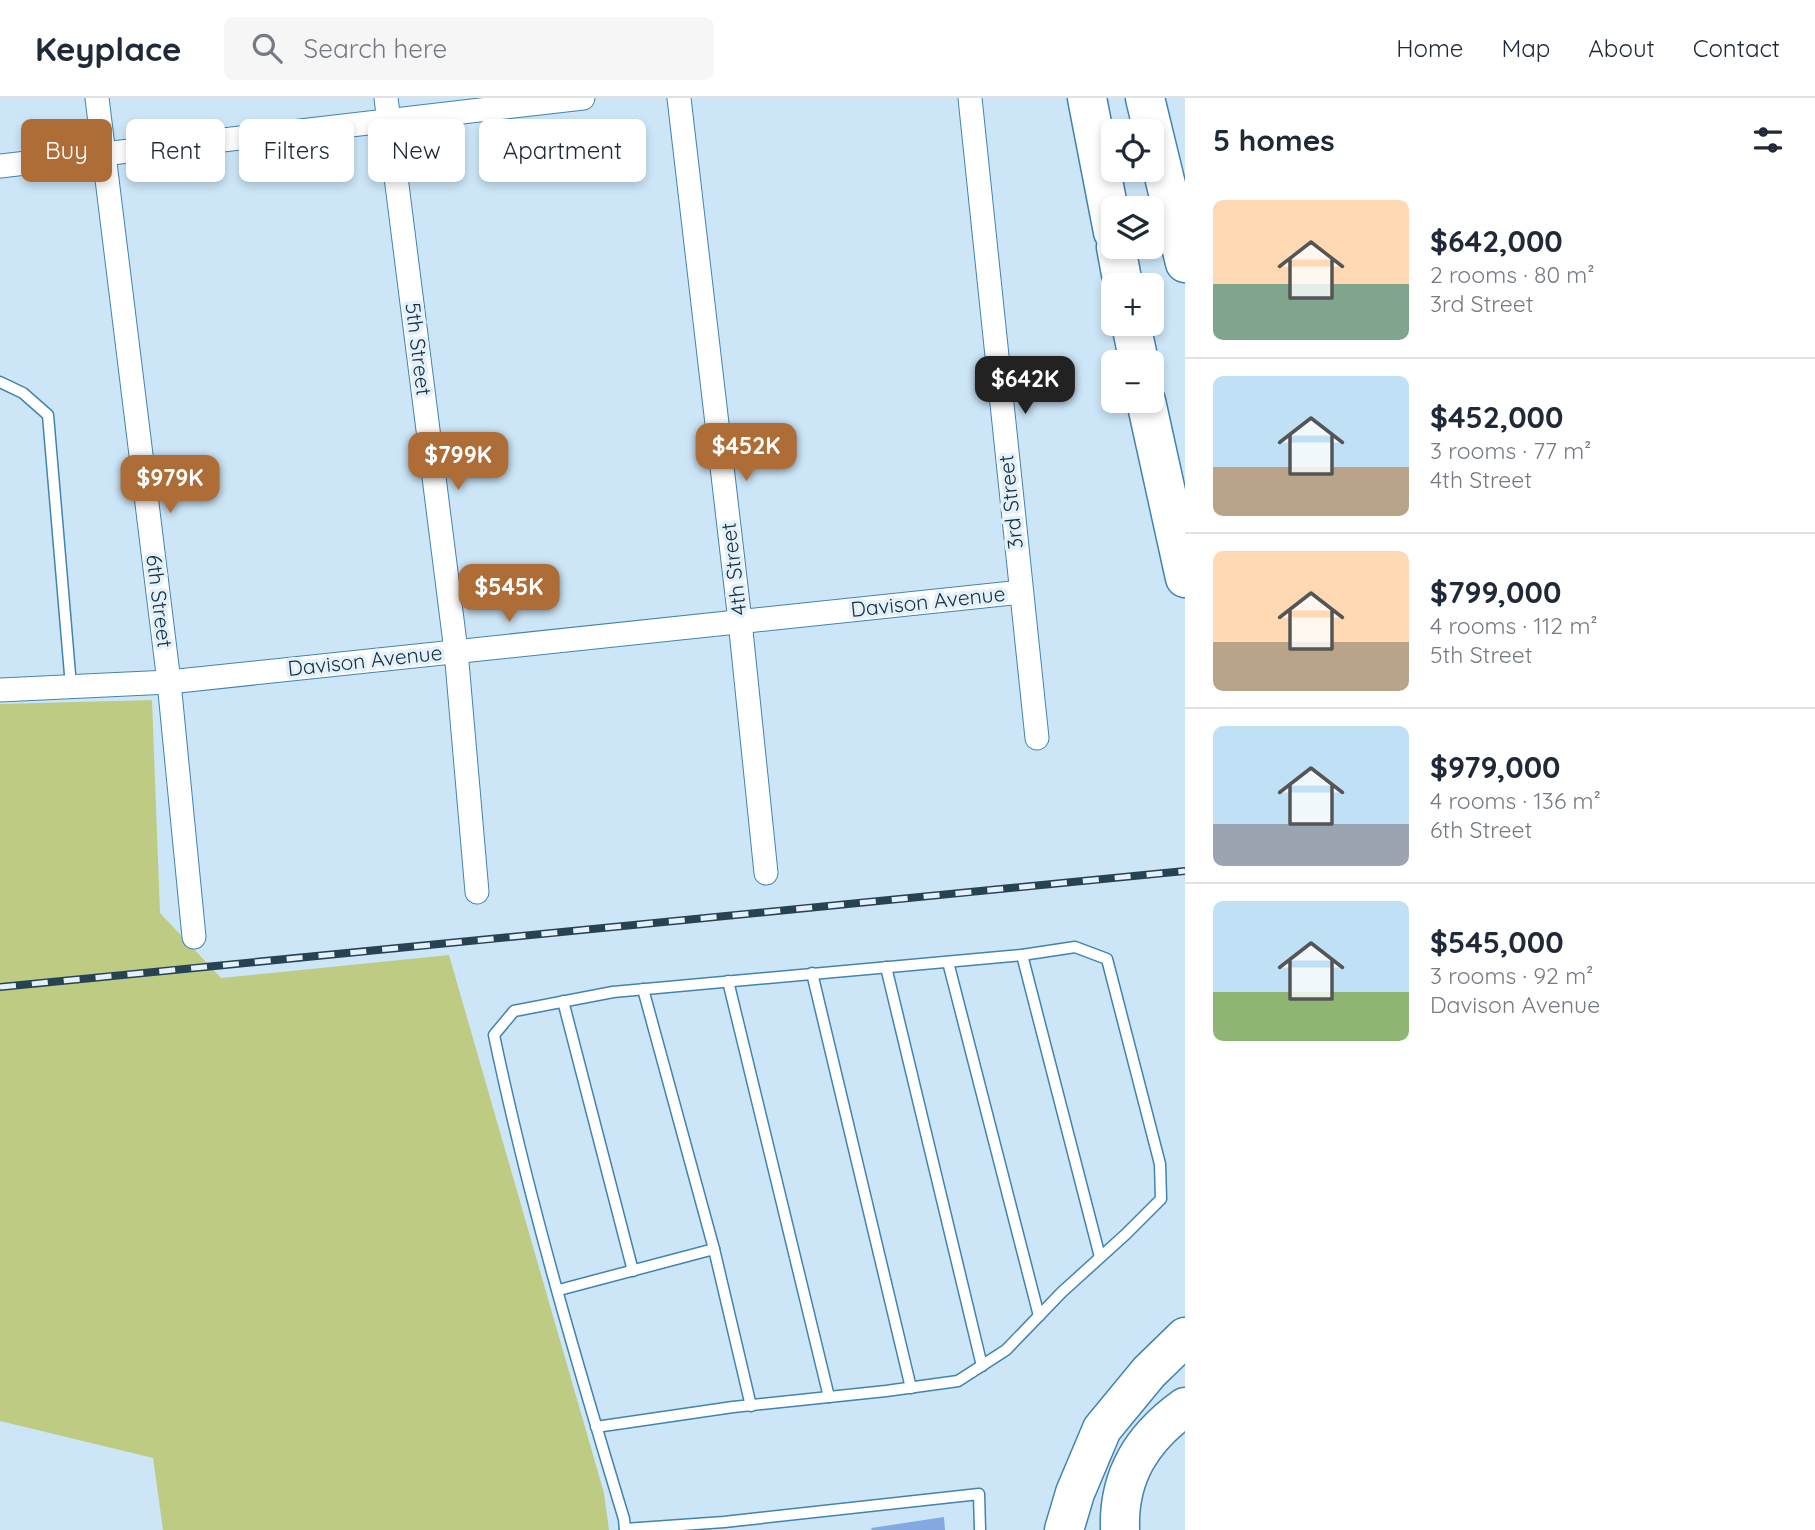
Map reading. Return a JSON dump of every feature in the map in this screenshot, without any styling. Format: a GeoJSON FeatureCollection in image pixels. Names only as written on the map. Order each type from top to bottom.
{"type":"FeatureCollection","features":[{"type":"Feature","properties":{"kind":"highway"},"geometry":{"type":"LineString","coordinates":[[1087,98],[1106,196]]}},
{"type":"Feature","properties":{"kind":"highway"},"geometry":{"type":"LineString","coordinates":[[1145,98],[1185,263]]}},
{"type":"Feature","properties":{"kind":"highway"},"geometry":{"type":"LineString","coordinates":[[1149,413],[1185,578]]}},
{"type":"Feature","properties":{"kind":"highway"},"geometry":{"type":"LineString","coordinates":[[1064,1530],[1075,1493],[1102,1429],[1149,1372],[1185,1337]]}},
{"type":"Feature","properties":{"kind":"highway"},"geometry":{"type":"LineString","coordinates":[[1120,1530],[1123,1490],[1132,1466],[1146,1441],[1185,1407]]}},
{"type":"Feature","properties":{"kind":"street","name":"6th Street"},"geometry":{"type":"LineString","coordinates":[[97,98],[100,119]]}},
{"type":"Feature","properties":{"kind":"street"},"geometry":{"type":"LineString","coordinates":[[112,153],[388,109],[583,98]]}},
{"type":"Feature","properties":{"kind":"street","name":"4th Street"},"geometry":{"type":"LineString","coordinates":[[679,98],[740,621],[766,873]]}},
{"type":"Feature","properties":{"kind":"street","name":"3rd Street"},"geometry":{"type":"LineString","coordinates":[[970,98],[1037,738]]}},
{"type":"Feature","properties":{"kind":"street","name":"5th Street"},"geometry":{"type":"LineString","coordinates":[[388,109],[456,651],[477,892]]}},
{"type":"Feature","properties":{"kind":"street"},"geometry":{"type":"LineString","coordinates":[[0,166],[21,164]]}},
{"type":"Feature","properties":{"kind":"street","name":"6th Street"},"geometry":{"type":"LineString","coordinates":[[107,182],[169,682],[194,937]]}},
{"type":"Feature","properties":{"kind":"street","name":"Davison Avenue"},"geometry":{"type":"LineString","coordinates":[[0,690],[169,682],[1021,592]]}},
{"type":"Feature","properties":{"kind":"lane"},"geometry":{"type":"LineString","coordinates":[[0,382],[23,393],[48,415],[71,686]]}},
{"type":"Feature","properties":{"kind":"lane"},"geometry":{"type":"LineString","coordinates":[[596,1427],[958,1381],[1006,1350],[1161,1199],[1160,1164],[1107,959],[1075,947],[1022,955],[643,989],[563,1001],[514,1011],[494,1035],[511,1115],[596,1427],[625,1530],[668,1528],[979,1494],[980,1530]]}},
{"type":"Feature","properties":{"kind":"lane"},"geometry":{"type":"LineString","coordinates":[[1022,955],[1100,1257]]}},
{"type":"Feature","properties":{"kind":"lane"},"geometry":{"type":"LineString","coordinates":[[948,962],[1039,1316]]}},
{"type":"Feature","properties":{"kind":"lane"},"geometry":{"type":"LineString","coordinates":[[886,967],[982,1366]]}},
{"type":"Feature","properties":{"kind":"lane"},"geometry":{"type":"LineString","coordinates":[[812,973],[911,1388]]}},
{"type":"Feature","properties":{"kind":"lane"},"geometry":{"type":"LineString","coordinates":[[728,981],[829,1397]]}},
{"type":"Feature","properties":{"kind":"lane"},"geometry":{"type":"LineString","coordinates":[[643,989],[714,1249],[751,1406]]}},
{"type":"Feature","properties":{"kind":"lane"},"geometry":{"type":"LineString","coordinates":[[563,1001],[633,1270]]}},
{"type":"Feature","properties":{"kind":"lane"},"geometry":{"type":"LineString","coordinates":[[559,1290],[714,1249]]}},
{"type":"Feature","properties":{"kind":"green space"},"geometry":{"type":"Polygon","coordinates":[[[152,700],[160,913],[221,978],[449,955],[604,1493],[609,1530],[163,1530],[153,1458],[0,1421],[0,704],[152,700]]]}},
{"type":"Feature","properties":{"kind":"building"},"geometry":{"type":"Polygon","coordinates":[[[944,1517],[945,1530],[871,1528],[944,1517]]]}},
{"type":"Feature","properties":{"kind":"railway"},"geometry":{"type":"LineString","coordinates":[[0,987],[1185,871]]}}]}
